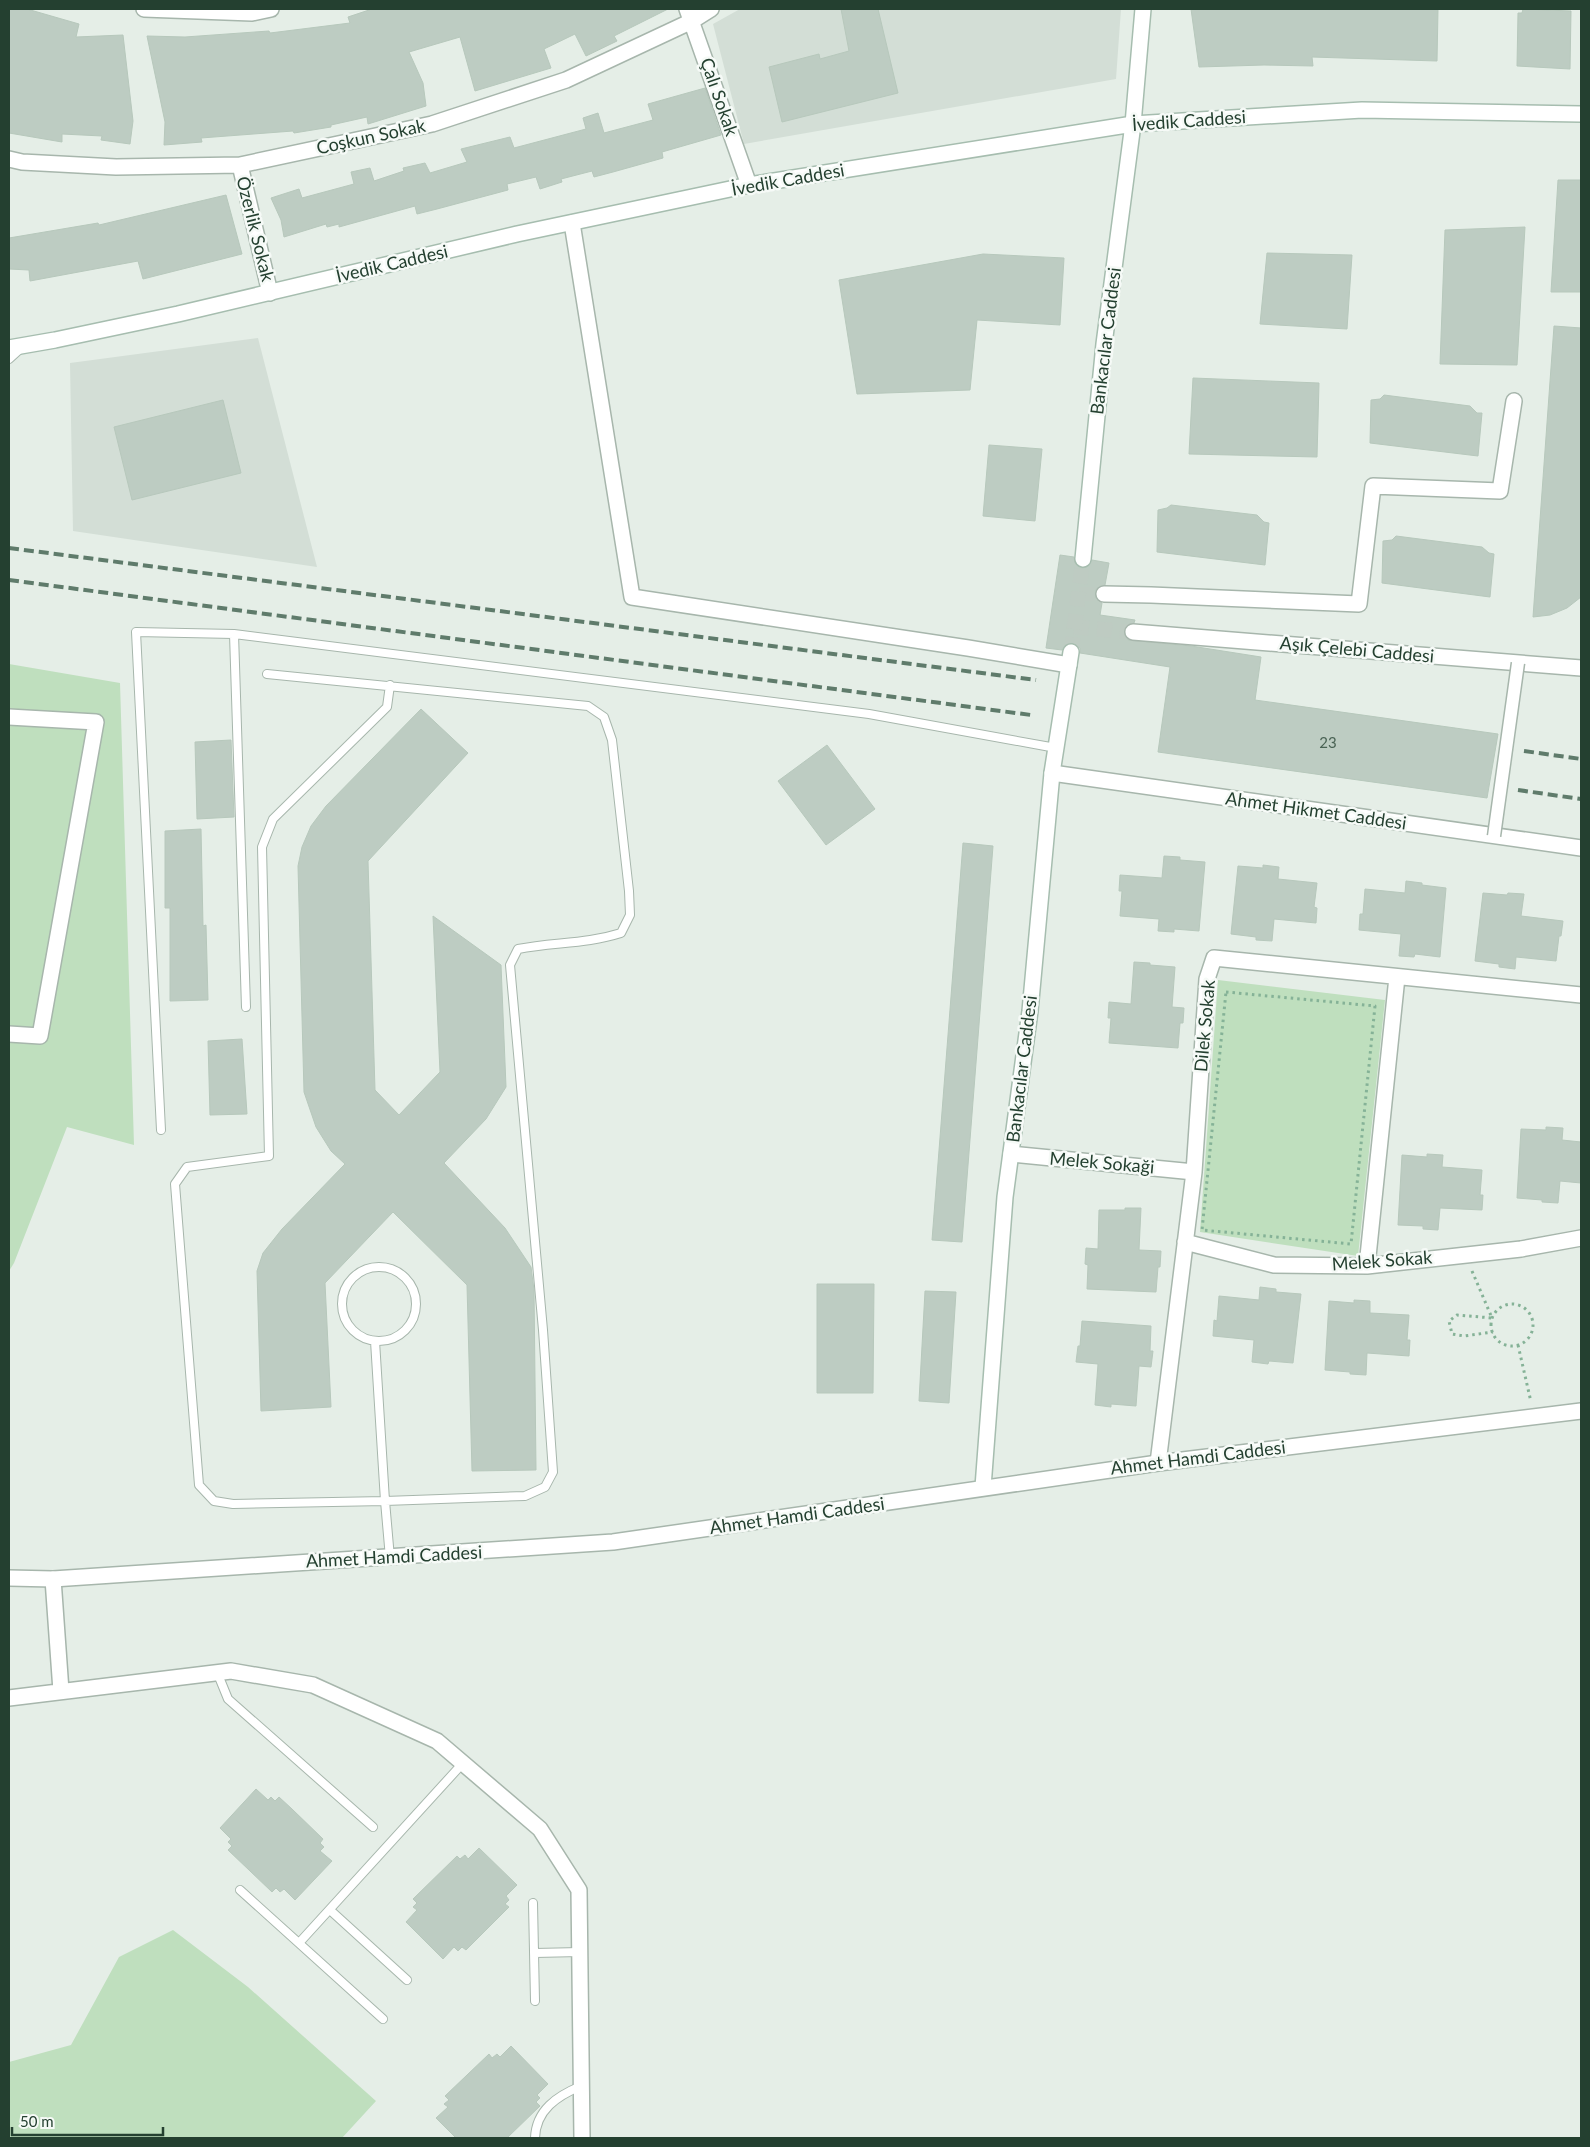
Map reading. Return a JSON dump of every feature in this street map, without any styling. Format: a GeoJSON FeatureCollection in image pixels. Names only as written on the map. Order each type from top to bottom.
{"type":"FeatureCollection","features":[{"type":"Feature","properties":{"kind":"street"},"geometry":{"type":"LineString","coordinates":[[144,9],[252,12],[271,9]]}},
{"type":"Feature","properties":{"kind":"street","name":"Coşkun Sokak"},"geometry":{"type":"LineString","coordinates":[[9,159],[22,162],[116,167],[240,165],[432,124],[566,80],[689,15],[711,9]]}},
{"type":"Feature","properties":{"kind":"street","name":"Bankacılar Caddesi"},"geometry":{"type":"LineString","coordinates":[[1083,559],[1104,344],[1133,124],[1143,9]]}},
{"type":"Feature","properties":{"kind":"street","name":"Çalı Sokak"},"geometry":{"type":"LineString","coordinates":[[689,15],[749,185]]}},
{"type":"Feature","properties":{"kind":"street","name":"İvedik Caddesi"},"geometry":{"type":"LineString","coordinates":[[16,347],[270,293],[572,223],[749,185],[1133,124],[1362,110],[1581,114]]}},
{"type":"Feature","properties":{"kind":"street","name":"Özerlik Sokak"},"geometry":{"type":"LineString","coordinates":[[240,165],[270,293]]}},
{"type":"Feature","properties":{"kind":"street","name":"Bankacılar Caddesi"},"geometry":{"type":"LineString","coordinates":[[572,223],[632,597],[968,648],[1070,659],[1052,773],[1030,1010],[1006,1197],[983,1487]]}},
{"type":"Feature","properties":{"kind":"street"},"geometry":{"type":"LineString","coordinates":[[1104,594],[1151,594],[1359,604],[1373,486],[1500,491],[1514,401]]}},
{"type":"Feature","properties":{"kind":"street","name":"Aşık Çelebi Caddesi"},"geometry":{"type":"LineString","coordinates":[[1133,632],[1581,668]]}},
{"type":"Feature","properties":{"kind":"street"},"geometry":{"type":"LineString","coordinates":[[1494,836],[1518,663]]}},
{"type":"Feature","properties":{"kind":"street"},"geometry":{"type":"LineString","coordinates":[[9,717],[96,722],[40,1036],[9,1034]]}},
{"type":"Feature","properties":{"kind":"street","name":"Ahmet Hikmet Caddesi"},"geometry":{"type":"LineString","coordinates":[[1052,773],[1581,848]]}},
{"type":"Feature","properties":{"kind":"street","name":"Dilek Sokak"},"geometry":{"type":"LineString","coordinates":[[1158,1462],[1194,1172],[1207,979],[1214,958],[1581,995]]}},
{"type":"Feature","properties":{"kind":"street"},"geometry":{"type":"LineString","coordinates":[[1367,1266],[1397,977]]}},
{"type":"Feature","properties":{"kind":"street","name":"Melek Sokaği"},"geometry":{"type":"LineString","coordinates":[[1011,1154],[1194,1172]]}},
{"type":"Feature","properties":{"kind":"street","name":"Melek Sokak"},"geometry":{"type":"LineString","coordinates":[[1185,1242],[1274,1264],[1367,1266],[1521,1249],[1581,1238]]}},
{"type":"Feature","properties":{"kind":"street","name":"Ahmet Hamdi Caddesi"},"geometry":{"type":"LineString","coordinates":[[9,1578],[53,1579],[613,1542],[1158,1462],[1581,1411]]}},
{"type":"Feature","properties":{"kind":"street"},"geometry":{"type":"LineString","coordinates":[[53,1579],[61,1690]]}},
{"type":"Feature","properties":{"kind":"street"},"geometry":{"type":"LineString","coordinates":[[9,1698],[231,1670],[313,1685],[438,1741],[540,1829],[579,1890],[582,2138]]}},
{"type":"Feature","properties":{"kind":"lane"},"geometry":{"type":"LineString","coordinates":[[9,359],[16,347]]}},
{"type":"Feature","properties":{"kind":"lane"},"geometry":{"type":"LineString","coordinates":[[161,1130],[136,632],[234,634],[869,714],[1056,748]]}},
{"type":"Feature","properties":{"kind":"lane"},"geometry":{"type":"LineString","coordinates":[[234,634],[246,1007]]}},
{"type":"Feature","properties":{"kind":"lane"},"geometry":{"type":"LineString","coordinates":[[267,674],[390,685],[588,706],[604,717],[612,740],[630,915],[621,933],[596,941],[538,945],[518,949],[510,964],[543,1330],[553,1472],[545,1487],[525,1496],[233,1504],[214,1501],[199,1486],[175,1184],[188,1167],[270,1156],[262,847],[273,819],[387,707],[390,685]]}},
{"type":"Feature","properties":{"kind":"lane"},"geometry":{"type":"LineString","coordinates":[[377,1267],[388,1268],[406,1278],[412,1286],[416,1306],[412,1321],[403,1332],[385,1340],[375,1341],[358,1334],[350,1326],[343,1310],[344,1294],[349,1283],[357,1275],[377,1267]]}},
{"type":"Feature","properties":{"kind":"lane"},"geometry":{"type":"LineString","coordinates":[[375,1341],[390,1558]]}},
{"type":"Feature","properties":{"kind":"lane"},"geometry":{"type":"LineString","coordinates":[[217,1672],[228,1699],[373,1827]]}},
{"type":"Feature","properties":{"kind":"lane"},"geometry":{"type":"LineString","coordinates":[[299,1943],[463,1763]]}},
{"type":"Feature","properties":{"kind":"lane"},"geometry":{"type":"LineString","coordinates":[[240,1890],[383,2019]]}},
{"type":"Feature","properties":{"kind":"lane"},"geometry":{"type":"LineString","coordinates":[[533,1903],[535,2002]]}},
{"type":"Feature","properties":{"kind":"lane"},"geometry":{"type":"LineString","coordinates":[[330,1910],[407,1980]]}},
{"type":"Feature","properties":{"kind":"lane"},"geometry":{"type":"LineString","coordinates":[[535,1953],[580,1952]]}},
{"type":"Feature","properties":{"kind":"lane"},"geometry":{"type":"LineString","coordinates":[[535,2138],[535,2125],[546,2109],[561,2094],[581,2086]]}},
{"type":"Feature","properties":{"kind":"path"},"geometry":{"type":"LineString","coordinates":[[1226,992],[1375,1006],[1351,1244],[1202,1230],[1226,992]]}},
{"type":"Feature","properties":{"kind":"path"},"geometry":{"type":"LineString","coordinates":[[1466,1255],[1492,1318],[1493,1332],[1496,1337],[1506,1344],[1518,1345],[1524,1342],[1532,1330],[1533,1323],[1528,1310],[1522,1306],[1508,1304],[1501,1307],[1492,1318]]}},
{"type":"Feature","properties":{"kind":"path"},"geometry":{"type":"LineString","coordinates":[[1492,1318],[1456,1315],[1449,1321],[1452,1334],[1464,1336],[1493,1332]]}},
{"type":"Feature","properties":{"kind":"path"},"geometry":{"type":"LineString","coordinates":[[1518,1345],[1535,1417]]}},
{"type":"Feature","properties":{"kind":"shaded area"},"geometry":{"type":"Polygon","coordinates":[[[740,9],[1121,9],[1116,79],[744,144],[713,24],[740,9]]]}},
{"type":"Feature","properties":{"kind":"shaded area"},"geometry":{"type":"Polygon","coordinates":[[[258,338],[317,567],[73,531],[70,363],[258,338]]]}},
{"type":"Feature","properties":{"kind":"green space"},"geometry":{"type":"Polygon","coordinates":[[[9,664],[120,683],[134,1145],[67,1127],[14,1263],[9,1271],[9,664]]]}},
{"type":"Feature","properties":{"kind":"green space"},"geometry":{"type":"Polygon","coordinates":[[[1218,980],[1385,1000],[1358,1256],[1200,1232],[1218,980]]]}},
{"type":"Feature","properties":{"kind":"green space"},"geometry":{"type":"Polygon","coordinates":[[[173,1930],[248,1987],[376,2101],[342,2138],[9,2138],[9,2062],[71,2045],[119,1957],[173,1930]]]}},
{"type":"Feature","properties":{"kind":"building"},"geometry":{"type":"Polygon","coordinates":[[[9,9],[27,9],[79,24],[76,37],[123,35],[133,121],[130,144],[101,140],[102,136],[62,134],[62,142],[9,133],[9,9]]]}},
{"type":"Feature","properties":{"kind":"building"},"geometry":{"type":"Polygon","coordinates":[[[372,9],[668,9],[614,36],[617,41],[586,56],[575,34],[544,49],[551,68],[475,91],[460,37],[409,52],[423,83],[426,106],[368,124],[367,117],[331,125],[331,127],[294,133],[293,131],[201,138],[202,142],[164,145],[165,122],[147,36],[185,37],[269,31],[270,33],[350,23],[348,17],[372,9]]]}},
{"type":"Feature","properties":{"kind":"building"},"geometry":{"type":"Polygon","coordinates":[[[841,9],[878,9],[898,93],[782,122],[769,67],[819,54],[820,59],[849,51],[841,9]]]}},
{"type":"Feature","properties":{"kind":"building"},"geometry":{"type":"Polygon","coordinates":[[[1191,9],[1438,9],[1437,61],[1312,57],[1313,66],[1199,67],[1191,9]]]}},
{"type":"Feature","properties":{"kind":"building"},"geometry":{"type":"Polygon","coordinates":[[[1523,9],[1571,11],[1570,69],[1517,66],[1518,13],[1522,13],[1523,9]]]}},
{"type":"Feature","properties":{"kind":"building"},"geometry":{"type":"Polygon","coordinates":[[[705,88],[721,135],[662,152],[663,158],[594,177],[592,171],[561,179],[562,182],[540,189],[536,177],[507,184],[508,190],[417,214],[415,206],[339,227],[339,224],[327,227],[326,224],[284,237],[281,220],[271,198],[299,189],[302,198],[354,184],[351,172],[370,168],[374,181],[404,171],[403,168],[425,163],[430,173],[467,162],[461,149],[510,137],[514,148],[586,129],[583,118],[598,113],[604,133],[653,120],[648,104],[705,88]]]}},
{"type":"Feature","properties":{"kind":"building"},"geometry":{"type":"Polygon","coordinates":[[[1558,180],[1581,180],[1581,292],[1551,292],[1558,180]]]}},
{"type":"Feature","properties":{"kind":"building"},"geometry":{"type":"Polygon","coordinates":[[[226,195],[242,254],[143,279],[138,261],[30,281],[29,270],[9,269],[9,238],[98,223],[99,225],[226,195]]]}},
{"type":"Feature","properties":{"kind":"building"},"geometry":{"type":"Polygon","coordinates":[[[1525,227],[1517,365],[1440,364],[1445,230],[1525,227]]]}},
{"type":"Feature","properties":{"kind":"building"},"geometry":{"type":"Polygon","coordinates":[[[1267,253],[1352,255],[1347,329],[1260,324],[1267,253]]]}},
{"type":"Feature","properties":{"kind":"building"},"geometry":{"type":"Polygon","coordinates":[[[983,254],[1064,258],[1060,325],[977,320],[970,390],[857,394],[839,280],[983,254]]]}},
{"type":"Feature","properties":{"kind":"building"},"geometry":{"type":"Polygon","coordinates":[[[1554,326],[1581,328],[1581,597],[1567,608],[1550,615],[1533,617],[1554,326]]]}},
{"type":"Feature","properties":{"kind":"building"},"geometry":{"type":"Polygon","coordinates":[[[1193,378],[1319,383],[1317,457],[1189,454],[1193,378]]]}},
{"type":"Feature","properties":{"kind":"building"},"geometry":{"type":"Polygon","coordinates":[[[1384,395],[1470,406],[1477,413],[1482,413],[1478,456],[1370,443],[1371,400],[1380,399],[1384,395]]]}},
{"type":"Feature","properties":{"kind":"building"},"geometry":{"type":"Polygon","coordinates":[[[223,400],[241,473],[132,500],[114,427],[223,400]]]}},
{"type":"Feature","properties":{"kind":"building"},"geometry":{"type":"Polygon","coordinates":[[[989,445],[1042,449],[1035,521],[983,516],[989,445]]]}},
{"type":"Feature","properties":{"kind":"building"},"geometry":{"type":"Polygon","coordinates":[[[1171,505],[1257,515],[1264,522],[1269,523],[1265,565],[1157,552],[1158,510],[1171,505]]]}},
{"type":"Feature","properties":{"kind":"building"},"geometry":{"type":"Polygon","coordinates":[[[1396,536],[1482,547],[1489,553],[1494,554],[1490,597],[1382,583],[1383,541],[1392,540],[1396,536]]]}},
{"type":"Feature","properties":{"kind":"building"},"geometry":{"type":"Polygon","coordinates":[[[1060,555],[1074,557],[1075,563],[1082,568],[1087,567],[1092,560],[1109,563],[1105,585],[1096,589],[1096,598],[1102,603],[1100,615],[1135,620],[1134,623],[1126,626],[1124,631],[1128,640],[1191,646],[1261,657],[1255,700],[1498,734],[1487,798],[1158,752],[1170,667],[1080,653],[1080,648],[1073,643],[1067,643],[1062,650],[1046,648],[1060,555]]]}},
{"type":"Feature","properties":{"kind":"building"},"geometry":{"type":"Polygon","coordinates":[[[421,709],[468,753],[368,861],[375,1090],[399,1115],[440,1072],[433,916],[501,965],[506,1087],[486,1119],[444,1163],[505,1228],[531,1267],[534,1290],[536,1470],[472,1471],[467,1285],[393,1212],[325,1283],[331,1407],[261,1411],[257,1271],[263,1253],[282,1229],[345,1164],[331,1151],[316,1127],[304,1092],[298,866],[302,847],[311,826],[326,806],[421,709]]]}},
{"type":"Feature","properties":{"kind":"building"},"geometry":{"type":"Polygon","coordinates":[[[231,740],[234,817],[197,819],[195,742],[231,740]]]}},
{"type":"Feature","properties":{"kind":"building"},"geometry":{"type":"Polygon","coordinates":[[[827,745],[875,809],[826,845],[778,781],[827,745]]]}},
{"type":"Feature","properties":{"kind":"building"},"geometry":{"type":"Polygon","coordinates":[[[201,829],[203,926],[206,925],[208,1000],[170,1001],[170,908],[165,908],[165,831],[201,829]]]}},
{"type":"Feature","properties":{"kind":"building"},"geometry":{"type":"Polygon","coordinates":[[[963,843],[993,846],[962,1242],[932,1240],[963,843]]]}},
{"type":"Feature","properties":{"kind":"building"},"geometry":{"type":"Polygon","coordinates":[[[1164,856],[1180,857],[1180,860],[1205,862],[1199,931],[1174,929],[1174,932],[1158,931],[1159,919],[1120,916],[1122,891],[1119,891],[1120,875],[1162,878],[1164,856]]]}},
{"type":"Feature","properties":{"kind":"building"},"geometry":{"type":"Polygon","coordinates":[[[1263,865],[1279,867],[1278,879],[1317,883],[1314,907],[1317,908],[1316,923],[1274,919],[1272,941],[1256,940],[1256,937],[1231,934],[1238,866],[1263,868],[1263,865]]]}},
{"type":"Feature","properties":{"kind":"building"},"geometry":{"type":"Polygon","coordinates":[[[1406,881],[1446,888],[1440,957],[1415,954],[1414,957],[1399,956],[1401,934],[1359,930],[1360,914],[1363,914],[1365,889],[1405,893],[1406,881]]]}},
{"type":"Feature","properties":{"kind":"building"},"geometry":{"type":"Polygon","coordinates":[[[1483,893],[1524,894],[1521,916],[1563,921],[1556,961],[1516,957],[1515,969],[1499,967],[1499,964],[1475,961],[1483,893]]]}},
{"type":"Feature","properties":{"kind":"building"},"geometry":{"type":"Polygon","coordinates":[[[1134,962],[1175,967],[1172,1007],[1184,1008],[1183,1023],[1180,1023],[1178,1048],[1109,1043],[1111,1018],[1108,1018],[1109,1002],[1131,1004],[1134,962]]]}},
{"type":"Feature","properties":{"kind":"building"},"geometry":{"type":"Polygon","coordinates":[[[242,1039],[247,1114],[210,1115],[208,1041],[242,1039]]]}},
{"type":"Feature","properties":{"kind":"building"},"geometry":{"type":"Polygon","coordinates":[[[1546,1127],[1563,1128],[1562,1140],[1581,1142],[1581,1183],[1560,1181],[1558,1203],[1517,1198],[1521,1129],[1546,1130],[1546,1127]]]}},
{"type":"Feature","properties":{"kind":"building"},"geometry":{"type":"Polygon","coordinates":[[[1427,1154],[1443,1155],[1442,1167],[1482,1170],[1480,1195],[1483,1195],[1482,1210],[1440,1208],[1438,1230],[1423,1229],[1423,1226],[1398,1225],[1402,1155],[1427,1157],[1427,1154]]]}},
{"type":"Feature","properties":{"kind":"building"},"geometry":{"type":"Polygon","coordinates":[[[1125,1208],[1141,1208],[1139,1250],[1161,1251],[1156,1292],[1087,1289],[1088,1265],[1085,1264],[1086,1248],[1098,1249],[1099,1210],[1125,1210],[1125,1208]]]}},
{"type":"Feature","properties":{"kind":"building"},"geometry":{"type":"Polygon","coordinates":[[[817,1284],[874,1284],[873,1393],[817,1393],[817,1284]]]}},
{"type":"Feature","properties":{"kind":"building"},"geometry":{"type":"Polygon","coordinates":[[[1260,1287],[1276,1289],[1276,1292],[1301,1294],[1293,1363],[1269,1361],[1268,1364],[1252,1362],[1254,1340],[1213,1336],[1214,1320],[1217,1321],[1219,1296],[1259,1300],[1260,1287]]]}},
{"type":"Feature","properties":{"kind":"building"},"geometry":{"type":"Polygon","coordinates":[[[925,1291],[956,1292],[949,1403],[919,1401],[925,1291]]]}},
{"type":"Feature","properties":{"kind":"building"},"geometry":{"type":"Polygon","coordinates":[[[1354,1300],[1370,1301],[1370,1313],[1409,1315],[1407,1340],[1410,1340],[1409,1356],[1367,1353],[1366,1375],[1325,1370],[1329,1301],[1354,1303],[1354,1300]]]}},
{"type":"Feature","properties":{"kind":"building"},"geometry":{"type":"Polygon","coordinates":[[[1082,1321],[1151,1326],[1150,1351],[1153,1351],[1151,1367],[1139,1366],[1136,1406],[1111,1404],[1111,1407],[1095,1405],[1098,1364],[1076,1362],[1078,1346],[1080,1346],[1082,1321]]]}},
{"type":"Feature","properties":{"kind":"building"},"geometry":{"type":"Polygon","coordinates":[[[256,1789],[268,1800],[271,1797],[275,1801],[279,1797],[292,1809],[323,1839],[320,1843],[324,1847],[320,1851],[332,1861],[295,1900],[284,1889],[280,1892],[276,1888],[272,1892],[228,1850],[232,1846],[228,1842],[231,1839],[220,1828],[256,1789]]]}},
{"type":"Feature","properties":{"kind":"building"},"geometry":{"type":"Polygon","coordinates":[[[479,1848],[517,1885],[506,1896],[509,1900],[505,1904],[509,1907],[466,1950],[462,1947],[458,1951],[454,1947],[443,1959],[406,1922],[417,1910],[413,1907],[417,1903],[413,1899],[457,1856],[460,1859],[465,1855],[468,1859],[479,1848]]]}},
{"type":"Feature","properties":{"kind":"building"},"geometry":{"type":"Polygon","coordinates":[[[511,2046],[548,2084],[537,2095],[540,2098],[536,2102],[540,2106],[507,2138],[456,2138],[436,2118],[448,2107],[444,2104],[449,2100],[445,2096],[489,2054],[492,2058],[497,2054],[500,2057],[511,2046]]]}},
{"type":"Feature","properties":{"kind":"tunnel"},"geometry":{"type":"LineString","coordinates":[[1071,652],[1083,559]]}},
{"type":"Feature","properties":{"kind":"tunnel"},"geometry":{"type":"LineString","coordinates":[[1079,594],[1104,594]]}},
{"type":"Feature","properties":{"kind":"tunnel"},"geometry":{"type":"LineString","coordinates":[[1074,627],[1133,632]]}},
{"type":"Feature","properties":{"kind":"railway"},"geometry":{"type":"LineString","coordinates":[[9,548],[1036,680]]}},
{"type":"Feature","properties":{"kind":"railway"},"geometry":{"type":"LineString","coordinates":[[9,580],[1031,715]]}},
{"type":"Feature","properties":{"kind":"railway"},"geometry":{"type":"LineString","coordinates":[[1524,751],[1581,759]]}},
{"type":"Feature","properties":{"kind":"railway"},"geometry":{"type":"LineString","coordinates":[[1518,790],[1581,799]]}}]}
